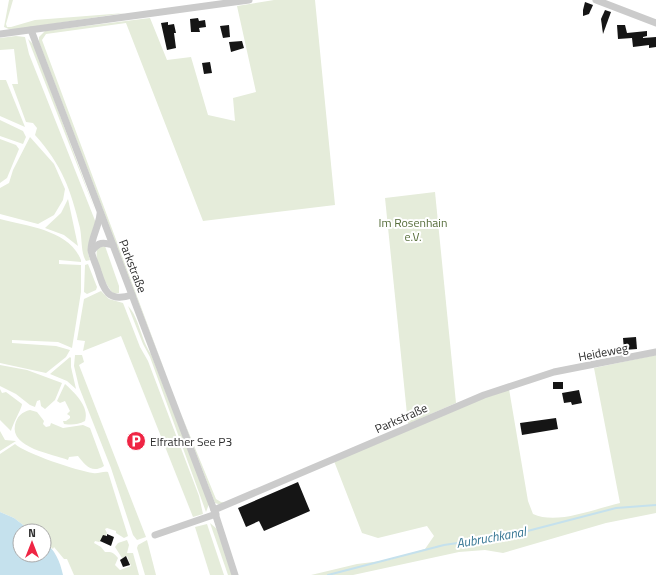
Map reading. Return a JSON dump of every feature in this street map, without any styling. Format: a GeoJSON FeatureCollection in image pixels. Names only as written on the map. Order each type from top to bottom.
{"type":"FeatureCollection","features":[{"type":"Feature","properties":{"kind":"street"},"geometry":{"type":"LineString","coordinates":[[0,34],[249,0]]}},
{"type":"Feature","properties":{"kind":"street"},"geometry":{"type":"LineString","coordinates":[[596,0],[656,23]]}},
{"type":"Feature","properties":{"kind":"street","name":"Parkstraße"},"geometry":{"type":"LineString","coordinates":[[32,30],[215,512],[235,575]]}},
{"type":"Feature","properties":{"kind":"street"},"geometry":{"type":"LineString","coordinates":[[100,212],[91,251],[104,288],[108,294],[121,298],[132,294]]}},
{"type":"Feature","properties":{"kind":"street"},"geometry":{"type":"LineString","coordinates":[[91,251],[100,243],[113,245]]}},
{"type":"Feature","properties":{"kind":"street","name":"Heideweg"},"geometry":{"type":"LineString","coordinates":[[554,372],[656,352]]}},
{"type":"Feature","properties":{"kind":"street","name":"Parkstraße"},"geometry":{"type":"LineString","coordinates":[[215,512],[477,398],[554,372]]}},
{"type":"Feature","properties":{"kind":"street"},"geometry":{"type":"LineString","coordinates":[[155,535],[215,512]]}},
{"type":"Feature","properties":{"kind":"green space"},"geometry":{"type":"Polygon","coordinates":[[[9,0],[13,0],[6,24],[7,27],[35,20],[125,13],[11,30],[4,27],[9,0]]]}},
{"type":"Feature","properties":{"kind":"green space"},"geometry":{"type":"Polygon","coordinates":[[[274,0],[315,0],[335,205],[203,221],[126,23],[46,34],[42,40],[170,385],[39,42],[39,37],[45,31],[150,18],[167,60],[191,57],[208,115],[235,121],[233,98],[256,92],[237,6],[274,0]]]}},
{"type":"Feature","properties":{"kind":"green space"},"geometry":{"type":"Polygon","coordinates":[[[16,36],[25,37],[29,54],[96,223],[88,253],[90,260],[86,261],[84,258],[77,214],[64,178],[52,157],[35,135],[37,128],[33,123],[26,122],[12,84],[18,84],[14,49],[0,50],[0,38],[16,36]]]}},
{"type":"Feature","properties":{"kind":"green space"},"geometry":{"type":"Polygon","coordinates":[[[28,39],[34,45],[96,213],[28,39]]]}},
{"type":"Feature","properties":{"kind":"green space"},"geometry":{"type":"Polygon","coordinates":[[[0,80],[6,80],[25,127],[0,116],[0,80]]]}},
{"type":"Feature","properties":{"kind":"green space"},"geometry":{"type":"Polygon","coordinates":[[[0,120],[23,131],[26,137],[23,144],[0,136],[0,120]]]}},
{"type":"Feature","properties":{"kind":"green space"},"geometry":{"type":"Polygon","coordinates":[[[30,137],[54,164],[65,189],[63,200],[54,215],[38,224],[0,214],[0,188],[9,183],[13,170],[30,137]]]}},
{"type":"Feature","properties":{"kind":"green space"},"geometry":{"type":"Polygon","coordinates":[[[0,139],[16,145],[19,149],[7,178],[0,183],[0,139]]]}},
{"type":"Feature","properties":{"kind":"green space","name":"Im Rosenhain e.V."},"geometry":{"type":"Polygon","coordinates":[[[435,192],[456,403],[408,424],[385,198],[435,192]]]}},
{"type":"Feature","properties":{"kind":"green space"},"geometry":{"type":"Polygon","coordinates":[[[68,199],[78,246],[64,235],[45,228],[61,213],[68,199]]]}},
{"type":"Feature","properties":{"kind":"green space"},"geometry":{"type":"Polygon","coordinates":[[[0,219],[34,227],[57,236],[67,242],[75,250],[81,260],[81,262],[59,260],[59,264],[81,265],[81,292],[72,348],[58,342],[12,340],[12,343],[56,346],[70,350],[66,357],[46,373],[0,363],[0,219]]]}},
{"type":"Feature","properties":{"kind":"green space"},"geometry":{"type":"Polygon","coordinates":[[[105,246],[119,286],[119,293],[114,294],[107,285],[98,265],[98,248],[105,246]]]}},
{"type":"Feature","properties":{"kind":"green space"},"geometry":{"type":"Polygon","coordinates":[[[88,264],[97,287],[96,290],[87,294],[84,292],[85,265],[88,264]]]}},
{"type":"Feature","properties":{"kind":"green space"},"geometry":{"type":"Polygon","coordinates":[[[101,291],[109,299],[123,303],[140,347],[148,361],[199,496],[203,514],[193,517],[121,336],[83,351],[85,341],[77,340],[84,299],[101,291]]]}},
{"type":"Feature","properties":{"kind":"green space"},"geometry":{"type":"Polygon","coordinates":[[[128,306],[135,316],[151,354],[209,504],[206,512],[150,357],[143,344],[128,306]]]}},
{"type":"Feature","properties":{"kind":"green space"},"geometry":{"type":"Polygon","coordinates":[[[75,355],[82,355],[84,362],[79,365],[146,537],[137,540],[133,535],[111,468],[79,387],[74,366],[75,355]]]}},
{"type":"Feature","properties":{"kind":"green space"},"geometry":{"type":"Polygon","coordinates":[[[656,355],[656,513],[606,523],[503,553],[485,550],[459,552],[353,575],[311,575],[357,564],[389,560],[425,549],[434,536],[427,526],[378,538],[362,533],[334,461],[483,398],[509,389],[528,501],[533,514],[553,518],[564,517],[620,503],[594,368],[656,355]]]}},
{"type":"Feature","properties":{"kind":"green space"},"geometry":{"type":"Polygon","coordinates":[[[70,357],[76,389],[67,381],[50,374],[70,357]]]}},
{"type":"Feature","properties":{"kind":"green space"},"geometry":{"type":"Polygon","coordinates":[[[0,365],[27,370],[62,383],[55,400],[45,409],[41,406],[40,400],[37,401],[35,407],[16,394],[0,386],[0,365]]]}},
{"type":"Feature","properties":{"kind":"green space"},"geometry":{"type":"Polygon","coordinates":[[[65,384],[77,396],[83,405],[86,416],[85,421],[70,425],[64,424],[63,421],[70,418],[67,414],[70,411],[65,401],[60,403],[57,401],[65,384]]]}},
{"type":"Feature","properties":{"kind":"green space"},"geometry":{"type":"Polygon","coordinates":[[[0,389],[2,393],[6,392],[22,404],[11,431],[0,420],[0,389]]]}},
{"type":"Feature","properties":{"kind":"green space"},"geometry":{"type":"Polygon","coordinates":[[[30,410],[37,412],[44,421],[43,424],[46,427],[50,426],[51,423],[63,428],[83,425],[90,428],[104,466],[92,469],[78,456],[69,457],[68,460],[26,445],[15,433],[15,425],[20,415],[30,410]]]}},
{"type":"Feature","properties":{"kind":"green space"},"geometry":{"type":"Polygon","coordinates":[[[180,411],[216,499],[221,502],[229,503],[221,505],[215,503],[180,411]]]}},
{"type":"Feature","properties":{"kind":"green space"},"geometry":{"type":"Polygon","coordinates":[[[0,431],[5,440],[16,441],[0,451],[0,431]]]}},
{"type":"Feature","properties":{"kind":"green space"},"geometry":{"type":"Polygon","coordinates":[[[15,444],[20,448],[40,457],[76,469],[95,473],[108,472],[128,536],[124,538],[116,533],[116,531],[107,528],[105,529],[107,533],[104,540],[99,542],[95,541],[94,543],[101,547],[105,552],[112,553],[118,558],[115,565],[120,570],[131,566],[127,556],[122,558],[115,547],[118,543],[127,540],[129,545],[127,553],[133,553],[139,575],[74,575],[67,559],[64,559],[54,547],[53,549],[52,548],[52,523],[21,523],[14,518],[0,512],[0,454],[15,444]]]}},
{"type":"Feature","properties":{"kind":"green space"},"geometry":{"type":"Polygon","coordinates":[[[210,523],[217,529],[232,575],[228,575],[210,523]]]}},
{"type":"Feature","properties":{"kind":"green space"},"geometry":{"type":"Polygon","coordinates":[[[207,524],[224,575],[210,575],[195,527],[207,524]]]}},
{"type":"Feature","properties":{"kind":"green space"},"geometry":{"type":"Polygon","coordinates":[[[147,540],[156,575],[145,575],[137,548],[138,545],[147,540]]]}},
{"type":"Feature","properties":{"kind":"water"},"geometry":{"type":"Polygon","coordinates":[[[0,512],[14,518],[21,523],[12,523],[12,563],[52,563],[52,550],[60,565],[63,575],[0,575],[0,512]]]}},
{"type":"Feature","properties":{"kind":"building"},"geometry":{"type":"Polygon","coordinates":[[[585,2],[593,5],[589,14],[583,16],[583,10],[585,2]]]}},
{"type":"Feature","properties":{"kind":"building"},"geometry":{"type":"Polygon","coordinates":[[[605,10],[611,12],[603,34],[601,19],[605,10]]]}},
{"type":"Feature","properties":{"kind":"building"},"geometry":{"type":"Polygon","coordinates":[[[198,18],[199,21],[205,20],[206,27],[199,28],[200,32],[191,32],[190,19],[198,18]]]}},
{"type":"Feature","properties":{"kind":"building"},"geometry":{"type":"Polygon","coordinates":[[[168,22],[168,25],[174,24],[176,33],[174,33],[176,48],[167,50],[161,23],[168,22]]]}},
{"type":"Feature","properties":{"kind":"building"},"geometry":{"type":"Polygon","coordinates":[[[229,25],[230,37],[223,38],[220,26],[229,25]]]}},
{"type":"Feature","properties":{"kind":"building"},"geometry":{"type":"Polygon","coordinates":[[[617,25],[625,25],[627,33],[647,31],[647,36],[643,38],[656,37],[656,47],[649,48],[649,45],[633,47],[632,38],[618,39],[617,25]]]}},
{"type":"Feature","properties":{"kind":"building"},"geometry":{"type":"Polygon","coordinates":[[[242,41],[244,48],[231,52],[229,42],[242,41]]]}},
{"type":"Feature","properties":{"kind":"building"},"geometry":{"type":"Polygon","coordinates":[[[210,62],[212,73],[204,74],[202,63],[210,62]]]}},
{"type":"Feature","properties":{"kind":"building"},"geometry":{"type":"Polygon","coordinates":[[[636,337],[637,349],[624,350],[623,338],[636,337]]]}},
{"type":"Feature","properties":{"kind":"building"},"geometry":{"type":"Polygon","coordinates":[[[553,382],[563,382],[563,389],[553,389],[553,382]]]}},
{"type":"Feature","properties":{"kind":"building"},"geometry":{"type":"Polygon","coordinates":[[[579,390],[582,403],[572,405],[571,402],[564,403],[562,393],[579,390]]]}},
{"type":"Feature","properties":{"kind":"building"},"geometry":{"type":"Polygon","coordinates":[[[556,418],[558,429],[522,435],[520,423],[556,418]]]}},
{"type":"Feature","properties":{"kind":"building"},"geometry":{"type":"Polygon","coordinates":[[[298,482],[310,511],[264,531],[259,521],[246,527],[238,508],[298,482]]]}},
{"type":"Feature","properties":{"kind":"building"},"geometry":{"type":"Polygon","coordinates":[[[107,534],[114,537],[111,546],[100,541],[103,535],[107,536],[107,534]]]}},
{"type":"Feature","properties":{"kind":"building"},"geometry":{"type":"Polygon","coordinates":[[[126,556],[130,565],[123,567],[120,560],[126,556]]]}},
{"type":"Feature","properties":{"kind":"waterway","name":"Aubruchkanal"},"geometry":{"type":"LineString","coordinates":[[328,575],[444,545],[512,535],[616,508],[656,505]]}},
{"type":"Feature","properties":{"kind":"place","name":"Elfrather See P3"},"geometry":{"type":"Point","coordinates":[136,441]}}]}
